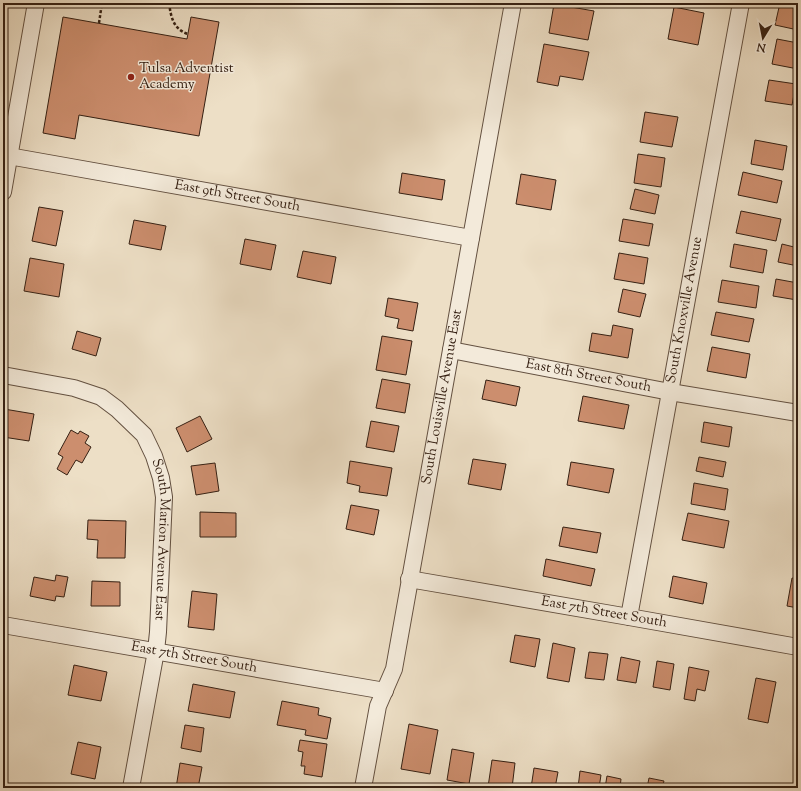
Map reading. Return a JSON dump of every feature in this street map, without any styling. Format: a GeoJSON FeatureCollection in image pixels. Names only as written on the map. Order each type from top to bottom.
{"type":"FeatureCollection","features":[{"type":"Feature","properties":{"kind":"street"},"geometry":{"type":"LineString","coordinates":[[3,192],[6,156],[36,3]]}},
{"type":"Feature","properties":{"kind":"street","name":"South Louisville Avenue East"},"geometry":{"type":"LineString","coordinates":[[363,788],[378,706],[394,669],[513,3]]}},
{"type":"Feature","properties":{"kind":"street","name":"South Knoxville Avenue"},"geometry":{"type":"LineString","coordinates":[[629,617],[741,3]]}},
{"type":"Feature","properties":{"kind":"street","name":"East 9th Street South"},"geometry":{"type":"LineString","coordinates":[[6,156],[471,238]]}},
{"type":"Feature","properties":{"kind":"street","name":"East 8th Street South"},"geometry":{"type":"LineString","coordinates":[[451,350],[670,392],[798,413]]}},
{"type":"Feature","properties":{"kind":"street","name":"South Marion Avenue East"},"geometry":{"type":"LineString","coordinates":[[3,375],[74,388],[101,397],[117,409],[144,435],[154,456],[161,478],[164,497],[156,651],[131,788]]}},
{"type":"Feature","properties":{"kind":"street","name":"East 7th Street South"},"geometry":{"type":"LineString","coordinates":[[409,579],[798,647]]}},
{"type":"Feature","properties":{"kind":"street","name":"East 7th Street South"},"geometry":{"type":"LineString","coordinates":[[3,625],[385,691]]}},
{"type":"Feature","properties":{"kind":"path"},"geometry":{"type":"LineString","coordinates":[[98,23],[102,3]]}},
{"type":"Feature","properties":{"kind":"path"},"geometry":{"type":"LineString","coordinates":[[169,3],[175,24],[180,31],[188,34]]}},
{"type":"Feature","properties":{"kind":"building"},"geometry":{"type":"Polygon","coordinates":[[[780,3],[798,3],[798,30],[775,25],[780,3]]]}},
{"type":"Feature","properties":{"kind":"building"},"geometry":{"type":"Polygon","coordinates":[[[554,4],[594,11],[588,40],[549,33],[554,4]]]}},
{"type":"Feature","properties":{"kind":"building"},"geometry":{"type":"Polygon","coordinates":[[[674,7],[704,13],[698,45],[668,39],[674,7]]]}},
{"type":"Feature","properties":{"kind":"building","name":"Tulsa Adventist Academy"},"geometry":{"type":"Polygon","coordinates":[[[63,17],[187,39],[191,17],[219,22],[199,136],[79,115],[75,139],[43,133],[63,17]]]}},
{"type":"Feature","properties":{"kind":"building"},"geometry":{"type":"Polygon","coordinates":[[[777,39],[798,43],[798,69],[772,64],[777,39]]]}},
{"type":"Feature","properties":{"kind":"building"},"geometry":{"type":"Polygon","coordinates":[[[544,44],[589,52],[583,80],[560,76],[558,86],[537,82],[544,44]]]}},
{"type":"Feature","properties":{"kind":"building"},"geometry":{"type":"Polygon","coordinates":[[[769,80],[796,84],[792,105],[765,101],[769,80]]]}},
{"type":"Feature","properties":{"kind":"building"},"geometry":{"type":"Polygon","coordinates":[[[645,112],[678,117],[672,147],[640,142],[645,112]]]}},
{"type":"Feature","properties":{"kind":"building"},"geometry":{"type":"Polygon","coordinates":[[[755,140],[787,146],[783,170],[751,164],[755,140]]]}},
{"type":"Feature","properties":{"kind":"building"},"geometry":{"type":"Polygon","coordinates":[[[638,154],[665,158],[661,187],[634,183],[638,154]]]}},
{"type":"Feature","properties":{"kind":"building"},"geometry":{"type":"Polygon","coordinates":[[[743,172],[782,181],[777,203],[738,195],[743,172]]]}},
{"type":"Feature","properties":{"kind":"building"},"geometry":{"type":"Polygon","coordinates":[[[402,173],[445,180],[442,200],[399,193],[402,173]]]}},
{"type":"Feature","properties":{"kind":"building"},"geometry":{"type":"Polygon","coordinates":[[[521,174],[556,180],[551,210],[516,204],[521,174]]]}},
{"type":"Feature","properties":{"kind":"building"},"geometry":{"type":"Polygon","coordinates":[[[635,189],[659,195],[655,214],[630,209],[635,189]]]}},
{"type":"Feature","properties":{"kind":"building"},"geometry":{"type":"Polygon","coordinates":[[[39,207],[63,211],[56,246],[32,241],[39,207]]]}},
{"type":"Feature","properties":{"kind":"building"},"geometry":{"type":"Polygon","coordinates":[[[741,211],[781,219],[776,241],[736,233],[741,211]]]}},
{"type":"Feature","properties":{"kind":"building"},"geometry":{"type":"Polygon","coordinates":[[[623,219],[653,224],[649,246],[619,241],[623,219]]]}},
{"type":"Feature","properties":{"kind":"building"},"geometry":{"type":"Polygon","coordinates":[[[134,220],[166,226],[161,250],[129,244],[134,220]]]}},
{"type":"Feature","properties":{"kind":"building"},"geometry":{"type":"Polygon","coordinates":[[[245,239],[276,245],[271,270],[240,264],[245,239]]]}},
{"type":"Feature","properties":{"kind":"building"},"geometry":{"type":"Polygon","coordinates":[[[734,244],[767,250],[763,273],[730,267],[734,244]]]}},
{"type":"Feature","properties":{"kind":"building"},"geometry":{"type":"Polygon","coordinates":[[[782,244],[798,248],[798,266],[778,262],[782,244]]]}},
{"type":"Feature","properties":{"kind":"building"},"geometry":{"type":"Polygon","coordinates":[[[303,251],[336,257],[331,284],[297,277],[303,251]]]}},
{"type":"Feature","properties":{"kind":"building"},"geometry":{"type":"Polygon","coordinates":[[[619,253],[648,258],[644,284],[614,279],[619,253]]]}},
{"type":"Feature","properties":{"kind":"building"},"geometry":{"type":"Polygon","coordinates":[[[30,258],[64,264],[59,297],[24,291],[30,258]]]}},
{"type":"Feature","properties":{"kind":"building"},"geometry":{"type":"Polygon","coordinates":[[[776,279],[798,283],[797,300],[773,296],[776,279]]]}},
{"type":"Feature","properties":{"kind":"building"},"geometry":{"type":"Polygon","coordinates":[[[722,280],[759,286],[756,308],[718,302],[722,280]]]}},
{"type":"Feature","properties":{"kind":"building"},"geometry":{"type":"Polygon","coordinates":[[[623,289],[646,294],[640,317],[618,312],[623,289]]]}},
{"type":"Feature","properties":{"kind":"building"},"geometry":{"type":"Polygon","coordinates":[[[388,298],[418,303],[413,331],[397,328],[399,319],[385,316],[388,298]]]}},
{"type":"Feature","properties":{"kind":"building"},"geometry":{"type":"Polygon","coordinates":[[[716,312],[754,319],[749,342],[711,335],[716,312]]]}},
{"type":"Feature","properties":{"kind":"building"},"geometry":{"type":"Polygon","coordinates":[[[613,325],[633,329],[628,358],[589,351],[592,333],[611,336],[613,325]]]}},
{"type":"Feature","properties":{"kind":"building"},"geometry":{"type":"Polygon","coordinates":[[[77,331],[101,338],[96,356],[72,349],[77,331]]]}},
{"type":"Feature","properties":{"kind":"building"},"geometry":{"type":"Polygon","coordinates":[[[382,336],[412,341],[406,375],[376,370],[382,336]]]}},
{"type":"Feature","properties":{"kind":"building"},"geometry":{"type":"Polygon","coordinates":[[[712,347],[750,354],[746,378],[707,371],[712,347]]]}},
{"type":"Feature","properties":{"kind":"building"},"geometry":{"type":"Polygon","coordinates":[[[382,379],[410,384],[405,413],[376,408],[382,379]]]}},
{"type":"Feature","properties":{"kind":"building"},"geometry":{"type":"Polygon","coordinates":[[[486,380],[520,387],[516,406],[482,399],[486,380]]]}},
{"type":"Feature","properties":{"kind":"building"},"geometry":{"type":"Polygon","coordinates":[[[583,396],[629,405],[624,429],[578,421],[583,396]]]}},
{"type":"Feature","properties":{"kind":"building"},"geometry":{"type":"Polygon","coordinates":[[[4,409],[34,414],[29,441],[3,437],[4,409]]]}},
{"type":"Feature","properties":{"kind":"building"},"geometry":{"type":"Polygon","coordinates":[[[200,416],[212,439],[187,452],[176,428],[200,416]]]}},
{"type":"Feature","properties":{"kind":"building"},"geometry":{"type":"Polygon","coordinates":[[[371,421],[399,426],[394,452],[366,447],[371,421]]]}},
{"type":"Feature","properties":{"kind":"building"},"geometry":{"type":"Polygon","coordinates":[[[704,422],[732,427],[729,447],[701,442],[704,422]]]}},
{"type":"Feature","properties":{"kind":"building"},"geometry":{"type":"Polygon","coordinates":[[[71,430],[78,434],[80,431],[89,436],[85,443],[91,447],[82,463],[76,460],[67,475],[57,469],[63,457],[58,454],[71,430]]]}},
{"type":"Feature","properties":{"kind":"building"},"geometry":{"type":"Polygon","coordinates":[[[699,457],[726,462],[723,477],[696,471],[699,457]]]}},
{"type":"Feature","properties":{"kind":"building"},"geometry":{"type":"Polygon","coordinates":[[[473,459],[506,464],[501,490],[468,484],[473,459]]]}},
{"type":"Feature","properties":{"kind":"building"},"geometry":{"type":"Polygon","coordinates":[[[350,461],[392,468],[387,496],[359,492],[360,486],[347,483],[350,461]]]}},
{"type":"Feature","properties":{"kind":"building"},"geometry":{"type":"Polygon","coordinates":[[[571,462],[614,469],[609,493],[567,485],[571,462]]]}},
{"type":"Feature","properties":{"kind":"building"},"geometry":{"type":"Polygon","coordinates":[[[215,463],[219,491],[196,495],[191,466],[215,463]]]}},
{"type":"Feature","properties":{"kind":"building"},"geometry":{"type":"Polygon","coordinates":[[[694,483],[728,489],[725,510],[691,504],[694,483]]]}},
{"type":"Feature","properties":{"kind":"building"},"geometry":{"type":"Polygon","coordinates":[[[351,505],[379,510],[374,535],[346,529],[351,505]]]}},
{"type":"Feature","properties":{"kind":"building"},"geometry":{"type":"Polygon","coordinates":[[[200,512],[236,513],[236,537],[200,537],[200,512]]]}},
{"type":"Feature","properties":{"kind":"building"},"geometry":{"type":"Polygon","coordinates":[[[688,513],[729,521],[724,548],[682,540],[688,513]]]}},
{"type":"Feature","properties":{"kind":"building"},"geometry":{"type":"Polygon","coordinates":[[[88,520],[126,521],[125,558],[97,558],[98,540],[87,539],[88,520]]]}},
{"type":"Feature","properties":{"kind":"building"},"geometry":{"type":"Polygon","coordinates":[[[563,527],[601,533],[597,553],[559,546],[563,527]]]}},
{"type":"Feature","properties":{"kind":"building"},"geometry":{"type":"Polygon","coordinates":[[[546,559],[595,569],[591,586],[543,576],[546,559]]]}},
{"type":"Feature","properties":{"kind":"building"},"geometry":{"type":"Polygon","coordinates":[[[3,565],[7,566],[5,585],[3,584],[3,565]]]}},
{"type":"Feature","properties":{"kind":"building"},"geometry":{"type":"Polygon","coordinates":[[[56,575],[68,577],[64,597],[56,596],[55,601],[30,596],[34,577],[55,581],[56,575]]]}},
{"type":"Feature","properties":{"kind":"building"},"geometry":{"type":"Polygon","coordinates":[[[673,576],[707,583],[703,604],[669,597],[673,576]]]}},
{"type":"Feature","properties":{"kind":"building"},"geometry":{"type":"Polygon","coordinates":[[[792,578],[798,579],[798,608],[787,606],[792,578]]]}},
{"type":"Feature","properties":{"kind":"building"},"geometry":{"type":"Polygon","coordinates":[[[92,581],[120,582],[120,606],[91,606],[92,581]]]}},
{"type":"Feature","properties":{"kind":"building"},"geometry":{"type":"Polygon","coordinates":[[[192,591],[217,594],[214,630],[188,627],[192,591]]]}},
{"type":"Feature","properties":{"kind":"building"},"geometry":{"type":"Polygon","coordinates":[[[515,635],[540,639],[535,667],[510,662],[515,635]]]}},
{"type":"Feature","properties":{"kind":"building"},"geometry":{"type":"Polygon","coordinates":[[[553,643],[575,648],[569,682],[547,678],[553,643]]]}},
{"type":"Feature","properties":{"kind":"building"},"geometry":{"type":"Polygon","coordinates":[[[589,652],[608,654],[604,680],[585,678],[589,652]]]}},
{"type":"Feature","properties":{"kind":"building"},"geometry":{"type":"Polygon","coordinates":[[[621,657],[640,661],[636,683],[617,680],[621,657]]]}},
{"type":"Feature","properties":{"kind":"building"},"geometry":{"type":"Polygon","coordinates":[[[657,661],[674,664],[670,690],[653,687],[657,661]]]}},
{"type":"Feature","properties":{"kind":"building"},"geometry":{"type":"Polygon","coordinates":[[[74,665],[107,672],[101,701],[68,695],[74,665]]]}},
{"type":"Feature","properties":{"kind":"building"},"geometry":{"type":"Polygon","coordinates":[[[689,667],[709,671],[705,691],[697,689],[695,701],[684,699],[689,667]]]}},
{"type":"Feature","properties":{"kind":"building"},"geometry":{"type":"Polygon","coordinates":[[[756,678],[776,682],[768,723],[748,719],[756,678]]]}},
{"type":"Feature","properties":{"kind":"building"},"geometry":{"type":"Polygon","coordinates":[[[193,684],[235,692],[230,718],[188,711],[193,684]]]}},
{"type":"Feature","properties":{"kind":"building"},"geometry":{"type":"Polygon","coordinates":[[[282,701],[319,708],[318,715],[331,718],[327,739],[305,735],[306,730],[277,725],[282,701]]]}},
{"type":"Feature","properties":{"kind":"building"},"geometry":{"type":"Polygon","coordinates":[[[409,724],[438,730],[430,774],[401,769],[409,724]]]}},
{"type":"Feature","properties":{"kind":"building"},"geometry":{"type":"Polygon","coordinates":[[[185,725],[204,728],[201,752],[181,748],[185,725]]]}},
{"type":"Feature","properties":{"kind":"building"},"geometry":{"type":"Polygon","coordinates":[[[300,740],[327,744],[322,777],[304,774],[305,766],[301,766],[303,752],[298,751],[300,740]]]}},
{"type":"Feature","properties":{"kind":"building"},"geometry":{"type":"Polygon","coordinates":[[[78,742],[101,747],[95,779],[71,774],[78,742]]]}},
{"type":"Feature","properties":{"kind":"building"},"geometry":{"type":"Polygon","coordinates":[[[452,749],[474,753],[469,784],[447,780],[452,749]]]}},
{"type":"Feature","properties":{"kind":"building"},"geometry":{"type":"Polygon","coordinates":[[[492,760],[515,763],[512,788],[488,787],[492,760]]]}},
{"type":"Feature","properties":{"kind":"building"},"geometry":{"type":"Polygon","coordinates":[[[180,763],[202,767],[198,788],[176,788],[180,763]]]}},
{"type":"Feature","properties":{"kind":"building"},"geometry":{"type":"Polygon","coordinates":[[[534,768],[558,772],[555,788],[531,788],[534,768]]]}},
{"type":"Feature","properties":{"kind":"building"},"geometry":{"type":"Polygon","coordinates":[[[580,771],[601,775],[599,788],[578,788],[580,771]]]}},
{"type":"Feature","properties":{"kind":"building"},"geometry":{"type":"Polygon","coordinates":[[[607,776],[621,779],[620,788],[605,788],[607,776]]]}},
{"type":"Feature","properties":{"kind":"building"},"geometry":{"type":"Polygon","coordinates":[[[649,778],[664,781],[662,788],[647,788],[649,778]]]}},
{"type":"Feature","properties":{"kind":"building"},"geometry":{"type":"Polygon","coordinates":[[[301,784],[320,787],[320,788],[300,788],[301,784]]]}},
{"type":"Feature","properties":{"kind":"place","name":"Tulsa Adventist Academy"},"geometry":{"type":"Point","coordinates":[131,77]}}]}
